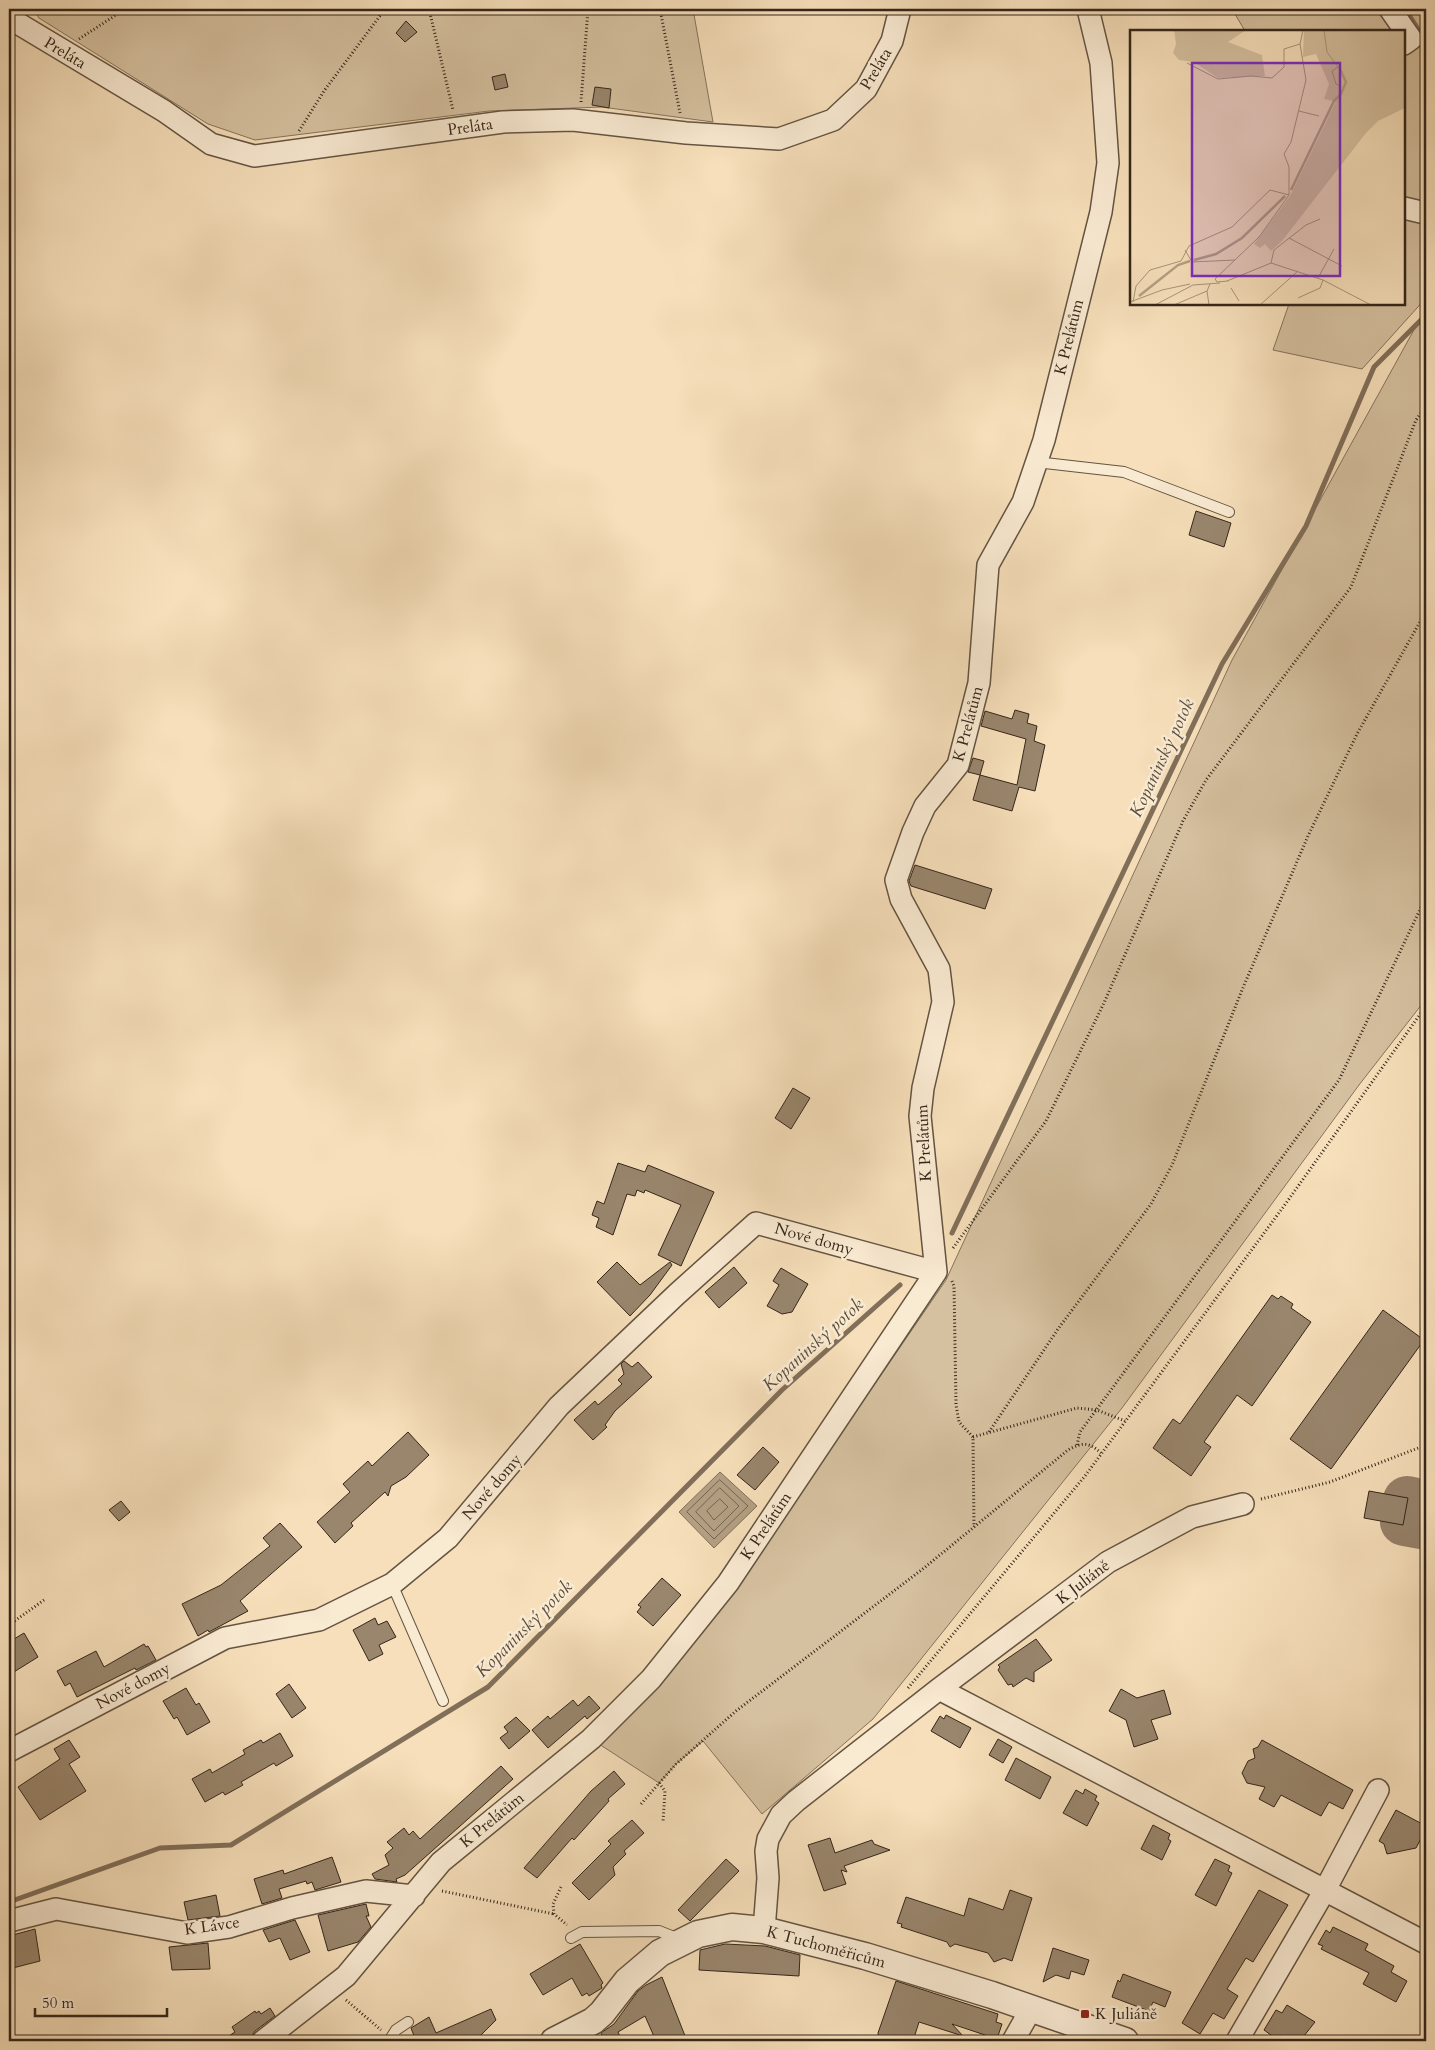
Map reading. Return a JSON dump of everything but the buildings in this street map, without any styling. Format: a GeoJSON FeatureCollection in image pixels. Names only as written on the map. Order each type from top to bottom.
{"type":"FeatureCollection","features":[{"type":"Feature","properties":{"kind":"street","name":"Preláta"},"geometry":{"type":"LineString","coordinates":[[9,18],[164,111],[211,144],[254,156],[503,122],[580,120],[686,133],[779,139],[833,120],[866,89],[892,41],[900,9]]}},
{"type":"Feature","properties":{"kind":"street","name":"K Prelátům"},"geometry":{"type":"LineString","coordinates":[[264,2041],[346,1976],[414,1896],[440,1862],[591,1739],[650,1679],[728,1583],[936,1272],[920,1116],[923,1088],[944,1002],[939,969],[901,899],[896,880],[913,832],[926,806],[958,765],[979,683],[988,565],[1023,502],[1036,462],[1101,212],[1108,163],[1101,63],[1088,9]]}},
{"type":"Feature","properties":{"kind":"street"},"geometry":{"type":"LineString","coordinates":[[1390,9],[1412,39],[1405,43]]}},
{"type":"Feature","properties":{"kind":"street"},"geometry":{"type":"LineString","coordinates":[[1405,208],[1425,212]]}},
{"type":"Feature","properties":{"kind":"street","name":"Nové domy"},"geometry":{"type":"LineString","coordinates":[[9,1751],[225,1638],[319,1620],[392,1584],[448,1538],[559,1406],[677,1294],[756,1223],[936,1272]]}},
{"type":"Feature","properties":{"kind":"street","name":"K Juliáně"},"geometry":{"type":"LineString","coordinates":[[764,1930],[768,1878],[766,1851],[768,1839],[781,1814],[938,1689],[1108,1562],[1192,1517],[1243,1504]]}},
{"type":"Feature","properties":{"kind":"street"},"geometry":{"type":"LineString","coordinates":[[938,1689],[1426,1943]]}},
{"type":"Feature","properties":{"kind":"street"},"geometry":{"type":"LineString","coordinates":[[1237,2041],[1325,1890],[1378,1790]]}},
{"type":"Feature","properties":{"kind":"street","name":"K Lávce"},"geometry":{"type":"LineString","coordinates":[[9,1921],[56,1909],[188,1933],[229,1927],[292,1908],[366,1891],[414,1896]]}},
{"type":"Feature","properties":{"kind":"street","name":"K Tuchoměřicům"},"geometry":{"type":"LineString","coordinates":[[554,2041],[593,2021],[610,2004],[627,1981],[644,1965],[682,1940],[724,1928],[764,1930],[865,1956],[1031,2008],[1125,2041]]}},
{"type":"Feature","properties":{"kind":"street"},"geometry":{"type":"LineString","coordinates":[[1013,2041],[1031,2008]]}},
{"type":"Feature","properties":{"kind":"lane"},"geometry":{"type":"LineString","coordinates":[[1036,462],[1124,472],[1229,512]]}},
{"type":"Feature","properties":{"kind":"lane"},"geometry":{"type":"LineString","coordinates":[[392,1584],[443,1701]]}},
{"type":"Feature","properties":{"kind":"lane"},"geometry":{"type":"LineString","coordinates":[[571,1938],[582,1932],[659,1931],[682,1940]]}},
{"type":"Feature","properties":{"kind":"lane"},"geometry":{"type":"LineString","coordinates":[[390,2040],[396,2030],[408,2022]]}},
{"type":"Feature","properties":{"kind":"path"},"geometry":{"type":"LineString","coordinates":[[58,49],[96,30],[125,9]]}},
{"type":"Feature","properties":{"kind":"path"},"geometry":{"type":"LineString","coordinates":[[286,152],[324,91],[384,9]]}},
{"type":"Feature","properties":{"kind":"path"},"geometry":{"type":"LineString","coordinates":[[429,9],[458,129]]}},
{"type":"Feature","properties":{"kind":"path"},"geometry":{"type":"LineString","coordinates":[[580,120],[588,9]]}},
{"type":"Feature","properties":{"kind":"path"},"geometry":{"type":"LineString","coordinates":[[660,9],[679,109],[686,133]]}},
{"type":"Feature","properties":{"kind":"path"},"geometry":{"type":"LineString","coordinates":[[974,1527],[974,1437],[959,1422],[956,1405],[954,1286],[950,1278],[936,1272],[1046,1121],[1104,1003],[1183,821],[1206,780],[1351,587],[1416,420],[1426,406]]}},
{"type":"Feature","properties":{"kind":"path"},"geometry":{"type":"LineString","coordinates":[[989,1432],[1058,1329],[1151,1204],[1172,1166],[1242,990],[1308,836],[1357,734],[1421,620],[1426,606]]}},
{"type":"Feature","properties":{"kind":"path"},"geometry":{"type":"LineString","coordinates":[[1077,1445],[1080,1432],[1339,1080],[1426,897]]}},
{"type":"Feature","properties":{"kind":"path"},"geometry":{"type":"LineString","coordinates":[[904,1694],[1084,1476],[1278,1214],[1426,1006]]}},
{"type":"Feature","properties":{"kind":"path"},"geometry":{"type":"LineString","coordinates":[[974,1437],[1077,1408],[1097,1410],[1125,1421]]}},
{"type":"Feature","properties":{"kind":"path"},"geometry":{"type":"LineString","coordinates":[[641,1804],[676,1764],[757,1694],[924,1568],[1077,1445],[1084,1443],[1092,1445],[1101,1453]]}},
{"type":"Feature","properties":{"kind":"path"},"geometry":{"type":"LineString","coordinates":[[1243,1504],[1330,1482],[1426,1445]]}},
{"type":"Feature","properties":{"kind":"path"},"geometry":{"type":"LineString","coordinates":[[9,1625],[44,1600]]}},
{"type":"Feature","properties":{"kind":"path"},"geometry":{"type":"LineString","coordinates":[[659,1783],[665,1792],[663,1822]]}},
{"type":"Feature","properties":{"kind":"path"},"geometry":{"type":"LineString","coordinates":[[554,1914],[552,1904],[560,1887]]}},
{"type":"Feature","properties":{"kind":"path"},"geometry":{"type":"LineString","coordinates":[[461,1894],[554,1914],[563,1923],[582,1932]]}},
{"type":"Feature","properties":{"kind":"path"},"geometry":{"type":"LineString","coordinates":[[334,1985],[348,2002],[383,2031],[390,2040]]}},
{"type":"Feature","properties":{"kind":"shaded area"},"geometry":{"type":"Polygon","coordinates":[[[33,9],[693,9],[713,122],[602,107],[489,111],[255,140],[208,124],[39,18],[33,9]]]}},
{"type":"Feature","properties":{"kind":"shaded area"},"geometry":{"type":"Polygon","coordinates":[[[1232,9],[1426,9],[1426,298],[1362,369],[1273,350],[1289,305],[1405,305],[1405,30],[1244,30],[1232,9]]]}},
{"type":"Feature","properties":{"kind":"shaded area"},"geometry":{"type":"Polygon","coordinates":[[[1426,308],[1426,999],[1359,1085],[1122,1408],[873,1719],[762,1814],[703,1741],[676,1764],[659,1783],[599,1744],[736,1587],[946,1280],[1232,660],[1426,308]]]}},
{"type":"Feature","properties":{"kind":"water"},"geometry":{"type":"Polygon","coordinates":[[[720,1472],[757,1506],[714,1548],[679,1512],[720,1472]]]}},
{"type":"Feature","properties":{"kind":"waterway","name":"Kopaninský potok"},"geometry":{"type":"LineString","coordinates":[[1405,9],[1426,41]]}},
{"type":"Feature","properties":{"kind":"waterway","name":"Kopaninský potok"},"geometry":{"type":"LineString","coordinates":[[952,1233],[1222,664],[1306,526],[1374,367],[1426,315]]}},
{"type":"Feature","properties":{"kind":"waterway","name":"Kopaninský potok"},"geometry":{"type":"LineString","coordinates":[[9,1902],[160,1848],[231,1845],[488,1687],[782,1390],[900,1285]]}},
{"type":"Feature","properties":{"kind":"taxiway"},"geometry":{"type":"LineString","coordinates":[[1426,1504],[1407,1500],[1404,1522],[1426,1526]]}},
{"type":"Feature","properties":{"kind":"place","name":"K Juliáně"},"geometry":{"type":"Point","coordinates":[1085,2014]}}]}
